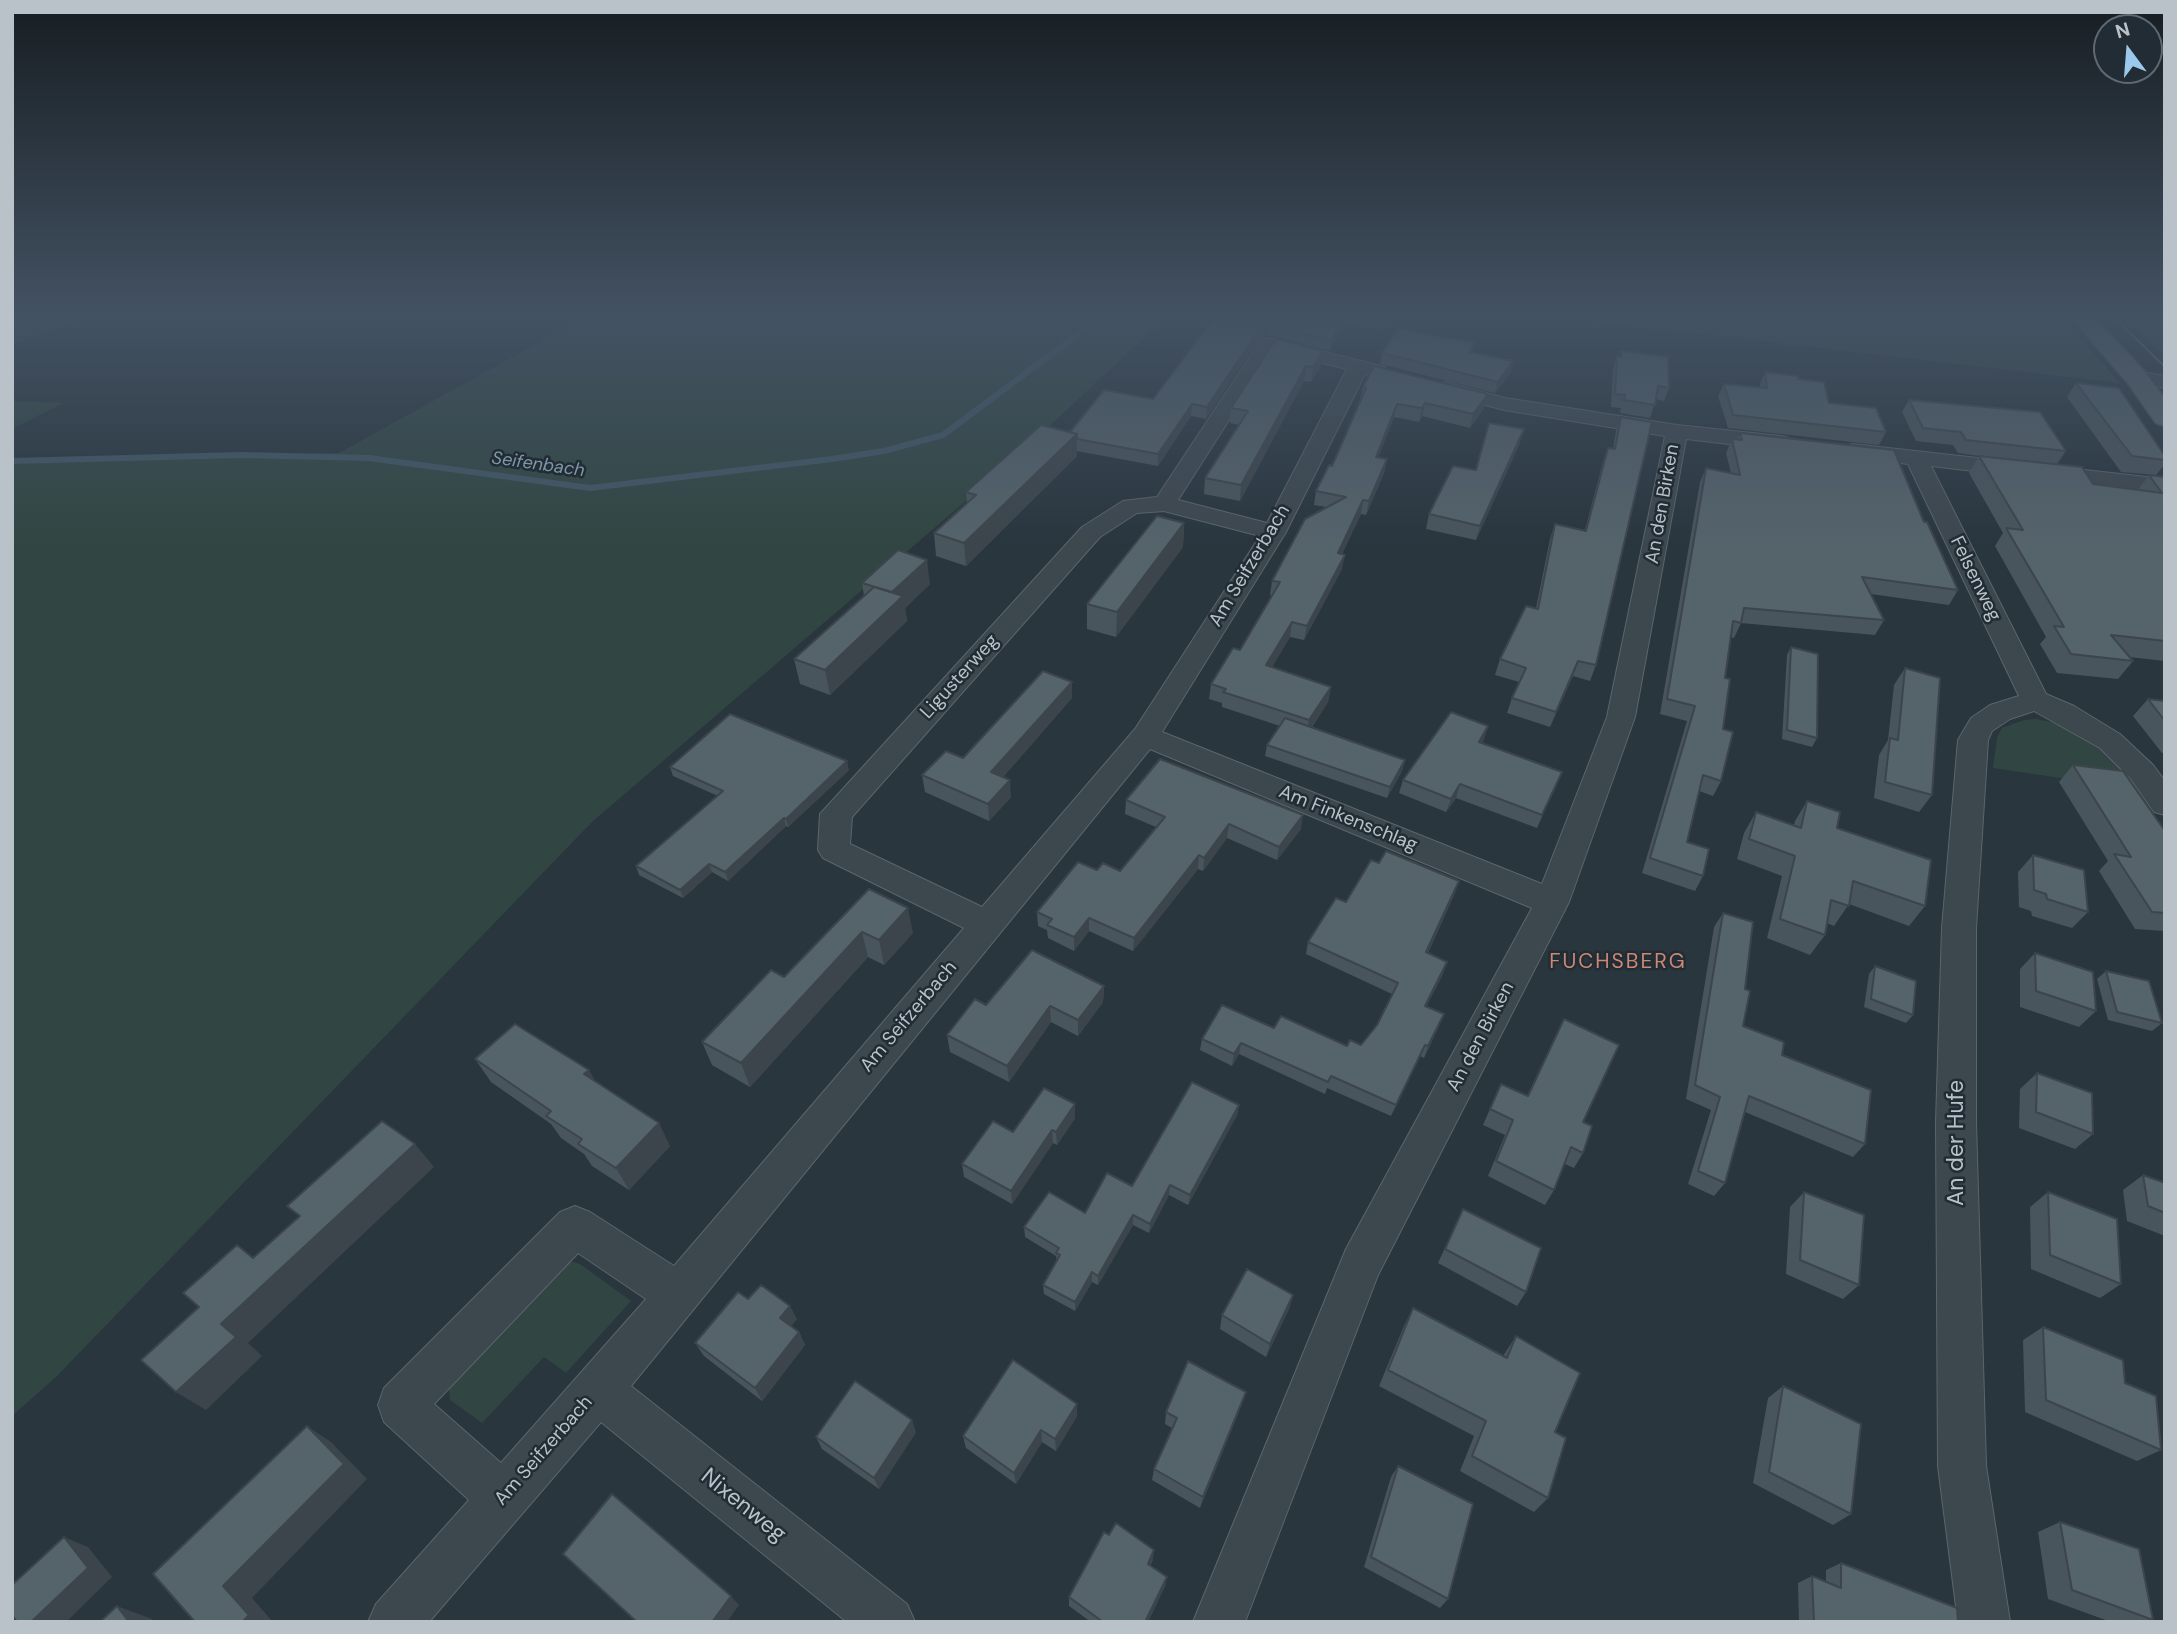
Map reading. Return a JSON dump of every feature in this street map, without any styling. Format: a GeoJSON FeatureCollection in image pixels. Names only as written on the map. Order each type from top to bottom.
{"type":"FeatureCollection","features":[{"type":"Feature","properties":{"kind":"main road"},"geometry":{"type":"LineString","coordinates":[[2147,393],[2165,418]]}},
{"type":"Feature","properties":{"kind":"street"},"geometry":{"type":"LineString","coordinates":[[1164,504],[1236,393]]}},
{"type":"Feature","properties":{"kind":"street","name":"Am Seifzerbach"},"geometry":{"type":"LineString","coordinates":[[394,1622],[598,1390],[1145,736],[1274,532],[1345,393]]}},
{"type":"Feature","properties":{"kind":"street"},"geometry":{"type":"LineString","coordinates":[[1463,393],[1504,404],[1677,431],[1796,444]]}},
{"type":"Feature","properties":{"kind":"street","name":"An den Birken"},"geometry":{"type":"LineString","coordinates":[[1219,1622],[1361,1264],[1552,902],[1621,717],[1677,431]]}},
{"type":"Feature","properties":{"kind":"street"},"geometry":{"type":"LineString","coordinates":[[1836,449],[2165,486]]}},
{"type":"Feature","properties":{"kind":"street","name":"Felsenweg"},"geometry":{"type":"LineString","coordinates":[[1916,458],[2035,701]]}},
{"type":"Feature","properties":{"kind":"street","name":"Ligusterweg"},"geometry":{"type":"LineString","coordinates":[[987,924],[834,850],[836,814],[1091,532],[1131,506],[1164,504],[1274,532]]}},
{"type":"Feature","properties":{"kind":"street"},"geometry":{"type":"LineString","coordinates":[[2035,701],[2064,713],[2110,741],[2142,772],[2165,804]]}},
{"type":"Feature","properties":{"kind":"street","name":"An der Hufe"},"geometry":{"type":"LineString","coordinates":[[1984,1622],[1962,1466],[1956,1122],[1959,928],[1973,740],[1981,725],[2000,712],[2035,701]]}},
{"type":"Feature","properties":{"kind":"street","name":"Am Finkenschlag"},"geometry":{"type":"LineString","coordinates":[[1145,736],[1552,902]]}},
{"type":"Feature","properties":{"kind":"street"},"geometry":{"type":"LineString","coordinates":[[503,1498],[401,1405],[575,1226],[678,1295]]}},
{"type":"Feature","properties":{"kind":"street","name":"Nixenweg"},"geometry":{"type":"LineString","coordinates":[[598,1390],[889,1622]]}},
{"type":"Feature","properties":{"kind":"green space"},"geometry":{"type":"Polygon","coordinates":[[[447,393],[1085,393],[1010,463],[592,822],[56,1377],[12,1416],[12,460],[339,453],[447,393]]]}},
{"type":"Feature","properties":{"kind":"green space"},"geometry":{"type":"Polygon","coordinates":[[[12,401],[63,403],[12,429],[12,401]]]}},
{"type":"Feature","properties":{"kind":"green space"},"geometry":{"type":"Polygon","coordinates":[[[2036,719],[2056,723],[2106,749],[2141,790],[1993,768],[1997,737],[2002,728],[2024,720],[2036,719]]]}},
{"type":"Feature","properties":{"kind":"green space"},"geometry":{"type":"Polygon","coordinates":[[[569,1261],[580,1264],[631,1301],[566,1373],[544,1357],[482,1423],[450,1400],[449,1387],[569,1261]]]}},
{"type":"Feature","properties":{"kind":"building"},"geometry":{"type":"Polygon","coordinates":[[[1101,393],[1122,393],[1153,399],[1157,393],[1216,393],[1207,407],[1192,404],[1158,454],[1077,439],[1077,434],[1070,432],[1101,393]]]}},
{"type":"Feature","properties":{"kind":"building"},"geometry":{"type":"Polygon","coordinates":[[[1241,393],[1291,393],[1241,485],[1205,478],[1248,411],[1231,408],[1241,393]]]}},
{"type":"Feature","properties":{"kind":"building"},"geometry":{"type":"Polygon","coordinates":[[[1364,393],[1488,394],[1473,414],[1425,403],[1422,408],[1397,404],[1376,457],[1387,459],[1369,501],[1363,500],[1338,553],[1345,555],[1307,626],[1292,622],[1266,665],[1331,687],[1309,720],[1223,692],[1226,689],[1211,684],[1233,648],[1240,650],[1280,582],[1272,581],[1305,519],[1346,497],[1316,491],[1329,465],[1332,466],[1364,393]]]}},
{"type":"Feature","properties":{"kind":"building"},"geometry":{"type":"Polygon","coordinates":[[[1657,393],[1655,405],[1624,400],[1625,395],[1615,394],[1657,393]]]}},
{"type":"Feature","properties":{"kind":"building"},"geometry":{"type":"Polygon","coordinates":[[[1727,393],[1827,393],[1829,403],[1876,408],[1886,432],[1733,415],[1727,393]]]}},
{"type":"Feature","properties":{"kind":"building"},"geometry":{"type":"Polygon","coordinates":[[[2084,393],[2123,393],[2165,456],[2165,460],[2132,456],[2084,393]]]}},
{"type":"Feature","properties":{"kind":"building"},"geometry":{"type":"Polygon","coordinates":[[[1909,400],[2040,412],[2066,451],[1966,440],[1961,432],[1923,428],[1909,400]]]}},
{"type":"Feature","properties":{"kind":"building"},"geometry":{"type":"Polygon","coordinates":[[[1621,417],[1652,422],[1596,665],[1578,661],[1556,712],[1512,698],[1526,668],[1500,659],[1526,606],[1538,609],[1555,524],[1586,531],[1608,448],[1615,449],[1621,417]]]}},
{"type":"Feature","properties":{"kind":"building"},"geometry":{"type":"Polygon","coordinates":[[[1489,423],[1524,429],[1480,526],[1429,514],[1453,466],[1476,470],[1489,423]]]}},
{"type":"Feature","properties":{"kind":"building"},"geometry":{"type":"Polygon","coordinates":[[[1041,425],[1077,434],[964,543],[934,533],[976,495],[966,492],[1041,425]]]}},
{"type":"Feature","properties":{"kind":"building"},"geometry":{"type":"Polygon","coordinates":[[[1740,433],[1894,450],[1924,522],[1927,522],[1958,590],[1862,577],[1884,620],[1744,608],[1741,623],[1733,621],[1725,678],[1730,679],[1723,729],[1733,732],[1721,781],[1703,775],[1687,842],[1709,849],[1703,876],[1650,858],[1695,706],[1667,699],[1706,468],[1740,475],[1732,439],[1742,440],[1740,433]]]}},
{"type":"Feature","properties":{"kind":"building"},"geometry":{"type":"Polygon","coordinates":[[[1979,456],[2082,467],[2093,484],[2162,493],[2149,475],[2165,477],[2165,641],[2111,635],[2133,661],[2071,654],[2054,626],[2064,627],[2006,528],[2023,530],[1979,456]]]}},
{"type":"Feature","properties":{"kind":"building"},"geometry":{"type":"Polygon","coordinates":[[[1157,516],[1184,523],[1117,612],[1087,604],[1157,516]]]}},
{"type":"Feature","properties":{"kind":"building"},"geometry":{"type":"Polygon","coordinates":[[[898,550],[927,560],[892,592],[862,583],[898,550]]]}},
{"type":"Feature","properties":{"kind":"building"},"geometry":{"type":"Polygon","coordinates":[[[874,587],[903,596],[825,670],[794,659],[874,587]]]}},
{"type":"Feature","properties":{"kind":"building"},"geometry":{"type":"Polygon","coordinates":[[[1791,647],[1818,654],[1817,738],[1787,730],[1791,647]]]}},
{"type":"Feature","properties":{"kind":"building"},"geometry":{"type":"Polygon","coordinates":[[[1905,668],[1940,678],[1932,795],[1885,782],[1890,738],[1898,740],[1905,668]]]}},
{"type":"Feature","properties":{"kind":"building"},"geometry":{"type":"Polygon","coordinates":[[[1043,671],[1072,682],[991,772],[1010,780],[988,804],[922,775],[946,751],[963,758],[1043,671]]]}},
{"type":"Feature","properties":{"kind":"building"},"geometry":{"type":"Polygon","coordinates":[[[2148,699],[2165,701],[2165,721],[2148,699]]]}},
{"type":"Feature","properties":{"kind":"building"},"geometry":{"type":"Polygon","coordinates":[[[1451,712],[1488,726],[1479,742],[1562,772],[1542,815],[1460,784],[1451,799],[1403,780],[1451,712]]]}},
{"type":"Feature","properties":{"kind":"building"},"geometry":{"type":"Polygon","coordinates":[[[730,714],[847,761],[725,872],[709,864],[680,890],[636,866],[723,791],[670,767],[730,714]]]}},
{"type":"Feature","properties":{"kind":"building"},"geometry":{"type":"Polygon","coordinates":[[[1285,718],[1405,760],[1390,787],[1267,745],[1285,718]]]}},
{"type":"Feature","properties":{"kind":"building"},"geometry":{"type":"Polygon","coordinates":[[[1160,759],[1303,815],[1279,847],[1229,824],[1204,858],[1199,855],[1134,938],[1089,918],[1074,937],[1047,925],[1052,919],[1037,912],[1078,862],[1097,870],[1103,863],[1120,871],[1165,817],[1126,800],[1160,759]]]}},
{"type":"Feature","properties":{"kind":"building"},"geometry":{"type":"Polygon","coordinates":[[[2073,765],[2123,771],[2165,831],[2165,913],[2152,912],[2114,854],[2131,857],[2073,765]]]}},
{"type":"Feature","properties":{"kind":"building"},"geometry":{"type":"Polygon","coordinates":[[[1807,801],[1840,812],[1837,828],[1931,860],[1925,906],[1853,881],[1849,906],[1831,900],[1825,935],[1780,919],[1795,856],[1749,839],[1756,812],[1801,828],[1807,801]]]}},
{"type":"Feature","properties":{"kind":"building"},"geometry":{"type":"Polygon","coordinates":[[[1386,851],[1459,881],[1426,952],[1447,962],[1425,1006],[1444,1014],[1428,1046],[1425,1045],[1396,1105],[1331,1076],[1328,1082],[1241,1043],[1234,1054],[1202,1039],[1222,1005],[1274,1028],[1281,1016],[1347,1046],[1350,1040],[1361,1045],[1377,1025],[1398,983],[1308,942],[1336,898],[1346,902],[1371,860],[1379,863],[1386,851]]]}},
{"type":"Feature","properties":{"kind":"building"},"geometry":{"type":"Polygon","coordinates":[[[2033,855],[2084,870],[2088,912],[2047,899],[2046,894],[2034,890],[2033,855]]]}},
{"type":"Feature","properties":{"kind":"building"},"geometry":{"type":"Polygon","coordinates":[[[869,889],[908,908],[879,940],[862,932],[741,1063],[702,1042],[771,970],[784,977],[869,889]]]}},
{"type":"Feature","properties":{"kind":"building"},"geometry":{"type":"Polygon","coordinates":[[[1723,913],[1753,922],[1745,989],[1750,991],[1743,1026],[1784,1042],[1782,1055],[1871,1090],[1865,1144],[1749,1096],[1725,1183],[1698,1171],[1720,1097],[1695,1085],[1723,913]]]}},
{"type":"Feature","properties":{"kind":"building"},"geometry":{"type":"Polygon","coordinates":[[[1032,950],[1104,986],[1078,1020],[1050,1006],[1007,1066],[947,1035],[975,999],[986,1005],[1032,950]]]}},
{"type":"Feature","properties":{"kind":"building"},"geometry":{"type":"Polygon","coordinates":[[[2035,953],[2093,972],[2096,1011],[2036,991],[2035,953]]]}},
{"type":"Feature","properties":{"kind":"building"},"geometry":{"type":"Polygon","coordinates":[[[1875,966],[1916,981],[1913,1015],[1871,999],[1875,966]]]}},
{"type":"Feature","properties":{"kind":"building"},"geometry":{"type":"Polygon","coordinates":[[[2106,971],[2149,981],[2162,1023],[2117,1012],[2106,971]]]}},
{"type":"Feature","properties":{"kind":"building"},"geometry":{"type":"Polygon","coordinates":[[[1564,1019],[1619,1045],[1583,1122],[1592,1126],[1583,1153],[1571,1147],[1554,1190],[1496,1161],[1513,1120],[1490,1109],[1501,1084],[1528,1096],[1564,1019]]]}},
{"type":"Feature","properties":{"kind":"building"},"geometry":{"type":"Polygon","coordinates":[[[515,1024],[589,1070],[584,1074],[659,1123],[616,1168],[578,1144],[582,1139],[546,1116],[551,1111],[475,1059],[515,1024]]]}},
{"type":"Feature","properties":{"kind":"building"},"geometry":{"type":"Polygon","coordinates":[[[2037,1073],[2092,1093],[2093,1134],[2036,1112],[2037,1073]]]}},
{"type":"Feature","properties":{"kind":"building"},"geometry":{"type":"Polygon","coordinates":[[[1192,1082],[1239,1105],[1190,1195],[1170,1185],[1150,1224],[1133,1215],[1098,1276],[1092,1272],[1075,1302],[1043,1285],[1060,1255],[1056,1253],[1059,1248],[1024,1227],[1049,1192],[1085,1213],[1107,1173],[1132,1186],[1192,1082]]]}},
{"type":"Feature","properties":{"kind":"building"},"geometry":{"type":"Polygon","coordinates":[[[1044,1088],[1075,1104],[1056,1132],[1052,1130],[1011,1191],[962,1164],[993,1121],[1013,1132],[1044,1088]]]}},
{"type":"Feature","properties":{"kind":"building"},"geometry":{"type":"Polygon","coordinates":[[[382,1121],[415,1144],[221,1324],[236,1337],[176,1392],[141,1360],[199,1307],[183,1293],[237,1245],[253,1258],[300,1216],[287,1206],[382,1121]]]}},
{"type":"Feature","properties":{"kind":"building"},"geometry":{"type":"Polygon","coordinates":[[[2143,1175],[2165,1183],[2165,1213],[2148,1206],[2143,1175]]]}},
{"type":"Feature","properties":{"kind":"building"},"geometry":{"type":"Polygon","coordinates":[[[1804,1192],[1864,1215],[1859,1285],[1800,1260],[1804,1192]]]}},
{"type":"Feature","properties":{"kind":"building"},"geometry":{"type":"Polygon","coordinates":[[[2048,1192],[2117,1219],[2121,1284],[2050,1255],[2048,1192]]]}},
{"type":"Feature","properties":{"kind":"building"},"geometry":{"type":"Polygon","coordinates":[[[1463,1209],[1541,1248],[1526,1292],[1445,1249],[1463,1209]]]}},
{"type":"Feature","properties":{"kind":"building"},"geometry":{"type":"Polygon","coordinates":[[[1247,1269],[1293,1295],[1270,1344],[1222,1315],[1247,1269]]]}},
{"type":"Feature","properties":{"kind":"building"},"geometry":{"type":"Polygon","coordinates":[[[761,1285],[790,1306],[780,1318],[799,1332],[755,1388],[695,1343],[738,1292],[748,1299],[761,1285]]]}},
{"type":"Feature","properties":{"kind":"building"},"geometry":{"type":"Polygon","coordinates":[[[1413,1308],[1507,1358],[1516,1336],[1580,1373],[1555,1432],[1566,1438],[1548,1498],[1472,1456],[1486,1421],[1388,1370],[1413,1308]]]}},
{"type":"Feature","properties":{"kind":"building"},"geometry":{"type":"Polygon","coordinates":[[[2043,1327],[2123,1360],[2125,1383],[2156,1396],[2161,1450],[2046,1400],[2043,1327]]]}},
{"type":"Feature","properties":{"kind":"building"},"geometry":{"type":"Polygon","coordinates":[[[1013,1360],[1077,1404],[1055,1439],[1041,1430],[1014,1473],[963,1436],[1013,1360]]]}},
{"type":"Feature","properties":{"kind":"building"},"geometry":{"type":"Polygon","coordinates":[[[1188,1361],[1246,1392],[1203,1497],[1154,1469],[1177,1418],[1166,1412],[1188,1361]]]}},
{"type":"Feature","properties":{"kind":"building"},"geometry":{"type":"Polygon","coordinates":[[[855,1381],[912,1420],[874,1478],[816,1437],[855,1381]]]}},
{"type":"Feature","properties":{"kind":"building"},"geometry":{"type":"Polygon","coordinates":[[[1783,1386],[1861,1424],[1851,1514],[1769,1472],[1783,1386]]]}},
{"type":"Feature","properties":{"kind":"building"},"geometry":{"type":"Polygon","coordinates":[[[307,1426],[344,1464],[223,1586],[249,1615],[242,1622],[195,1622],[153,1574],[307,1426]]]}},
{"type":"Feature","properties":{"kind":"building"},"geometry":{"type":"Polygon","coordinates":[[[1398,1466],[1473,1504],[1448,1599],[1371,1557],[1398,1466]]]}},
{"type":"Feature","properties":{"kind":"building"},"geometry":{"type":"Polygon","coordinates":[[[612,1494],[731,1596],[712,1622],[637,1622],[563,1554],[612,1494]]]}},
{"type":"Feature","properties":{"kind":"building"},"geometry":{"type":"Polygon","coordinates":[[[2060,1522],[2139,1549],[2153,1620],[2072,1590],[2060,1522]]]}},
{"type":"Feature","properties":{"kind":"building"},"geometry":{"type":"Polygon","coordinates":[[[1116,1523],[1154,1550],[1148,1564],[1167,1577],[1145,1622],[1103,1622],[1069,1597],[1104,1532],[1109,1535],[1116,1523]]]}},
{"type":"Feature","properties":{"kind":"building"},"geometry":{"type":"Polygon","coordinates":[[[64,1537],[88,1568],[31,1622],[17,1622],[12,1615],[12,1585],[64,1537]]]}},
{"type":"Feature","properties":{"kind":"building"},"geometry":{"type":"Polygon","coordinates":[[[1841,1563],[1957,1608],[1958,1622],[1814,1622],[1812,1576],[1841,1588],[1841,1563]]]}},
{"type":"Feature","properties":{"kind":"building"},"geometry":{"type":"Polygon","coordinates":[[[117,1606],[129,1622],[100,1622],[117,1606]]]}},
{"type":"Feature","properties":{"kind":"waterway","name":"Seifenbach"},"geometry":{"type":"LineString","coordinates":[[12,461],[241,455],[369,458],[590,488],[884,451],[943,435],[999,393]]}},
{"type":"Feature","properties":{"kind":"district","name":"FUCHSBERG"},"geometry":{"type":"Point","coordinates":[1618,962]}}]}
